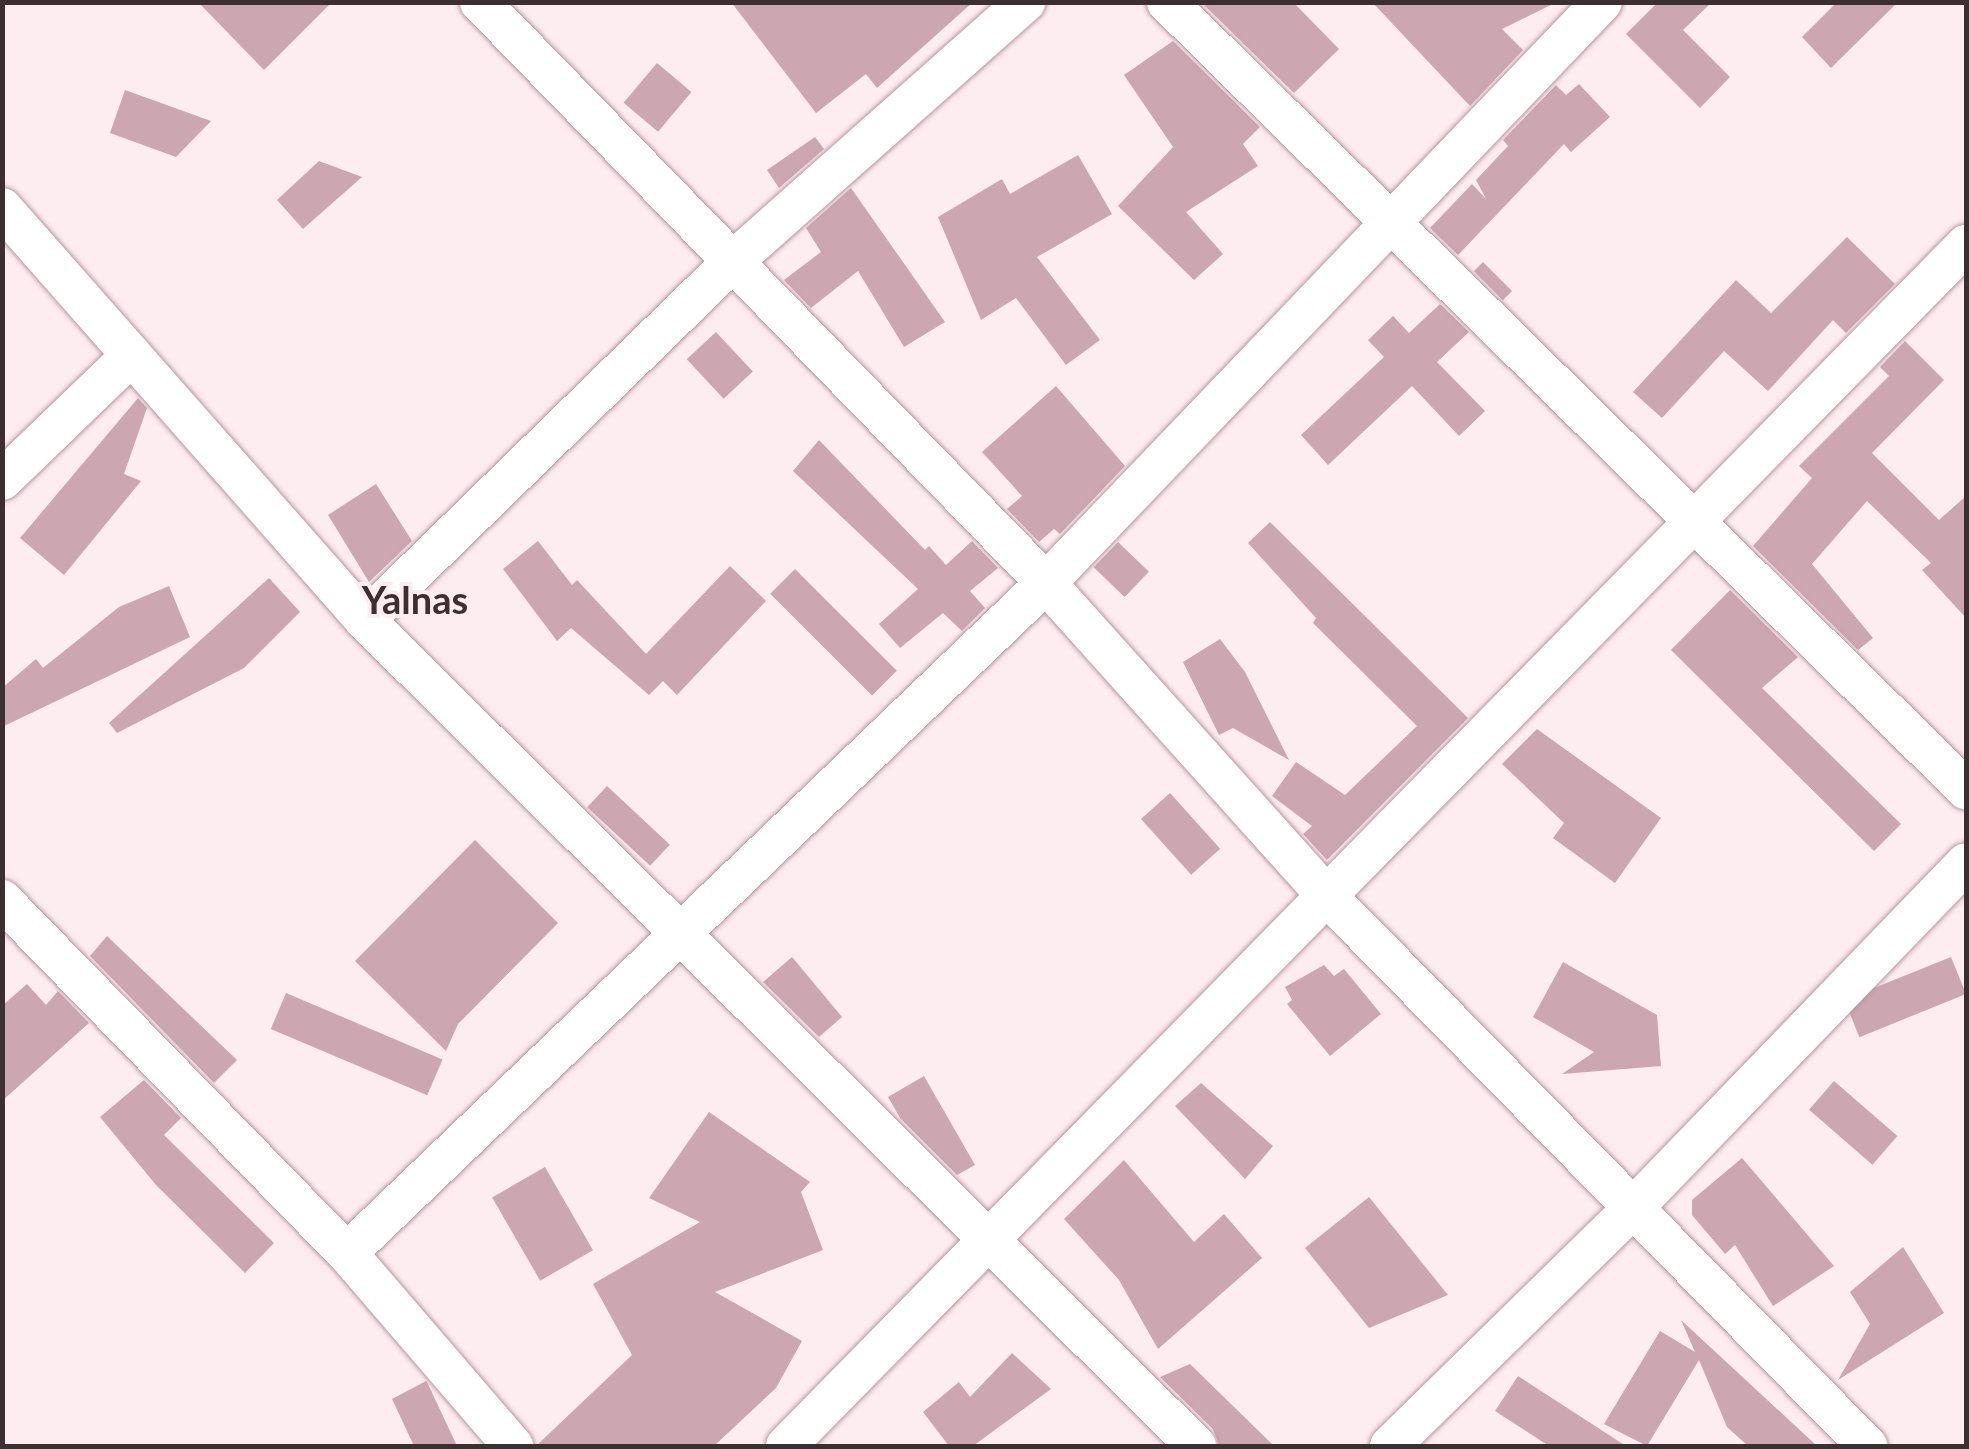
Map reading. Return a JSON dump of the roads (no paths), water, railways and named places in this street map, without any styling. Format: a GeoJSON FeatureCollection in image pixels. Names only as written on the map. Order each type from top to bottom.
{"type":"FeatureCollection","features":[{"type":"Feature","properties":{"kind":"street"},"geometry":{"type":"LineString","coordinates":[[480,2],[730,264],[1046,583],[1325,894],[1867,1446]]}},
{"type":"Feature","properties":{"kind":"street"},"geometry":{"type":"LineString","coordinates":[[365,620],[730,264],[1025,2]]}},
{"type":"Feature","properties":{"kind":"street"},"geometry":{"type":"LineString","coordinates":[[1166,2],[1386,225],[1966,789]]}},
{"type":"Feature","properties":{"kind":"street"},"geometry":{"type":"LineString","coordinates":[[347,1253],[1046,583],[1602,2]]}},
{"type":"Feature","properties":{"kind":"street"},"geometry":{"type":"LineString","coordinates":[[2,208],[365,620],[1196,1446]]}},
{"type":"Feature","properties":{"kind":"street"},"geometry":{"type":"LineString","coordinates":[[786,1446],[1966,245]]}},
{"type":"Feature","properties":{"kind":"street"},"geometry":{"type":"LineString","coordinates":[[2,480],[132,355]]}},
{"type":"Feature","properties":{"kind":"street"},"geometry":{"type":"LineString","coordinates":[[1390,1446],[1634,1207],[1966,863]]}},
{"type":"Feature","properties":{"kind":"street"},"geometry":{"type":"LineString","coordinates":[[2,900],[347,1253],[512,1446]]}},
{"type":"Feature","properties":{"kind":"district","name":"Yalnas"},"geometry":{"type":"Point","coordinates":[415,600]}}]}
